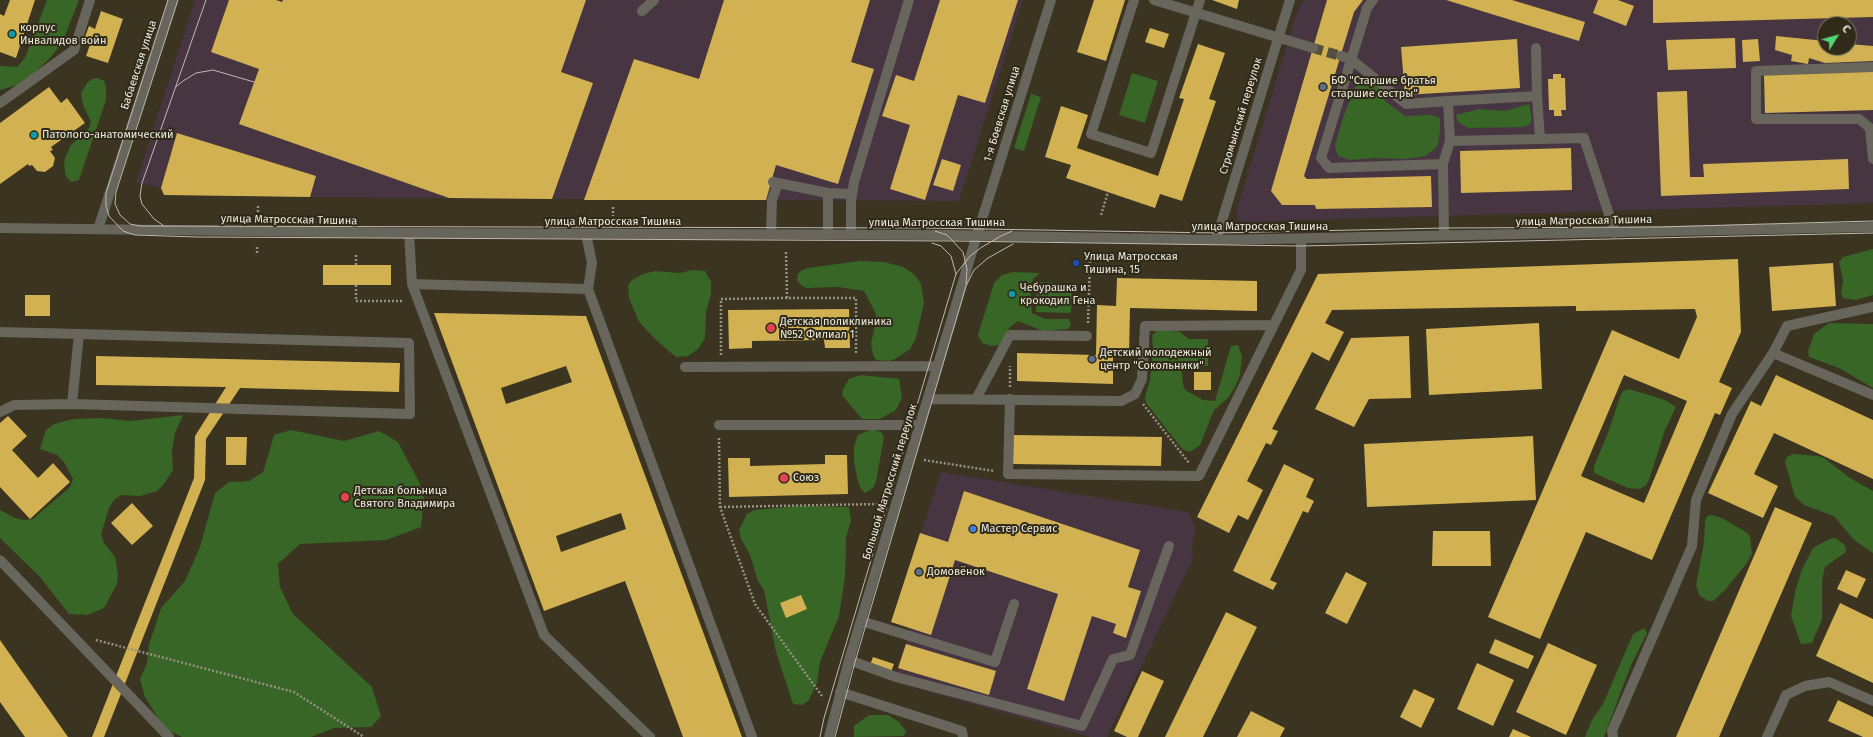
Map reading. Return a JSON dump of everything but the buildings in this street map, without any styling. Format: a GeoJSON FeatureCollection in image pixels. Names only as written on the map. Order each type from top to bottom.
{"type":"FeatureCollection","features":[{"type":"Feature","properties":{"kind":"street"},"geometry":{"type":"LineString","coordinates":[[0,103],[74,50],[90,0]]}},
{"type":"Feature","properties":{"kind":"street","name":"Бабаевская улица"},"geometry":{"type":"LineString","coordinates":[[98,230],[173,0]]}},
{"type":"Feature","properties":{"kind":"street"},"geometry":{"type":"LineString","coordinates":[[642,11],[654,0]]}},
{"type":"Feature","properties":{"kind":"street"},"geometry":{"type":"LineString","coordinates":[[851,235],[852,194],[854,182],[909,0]]}},
{"type":"Feature","properties":{"kind":"street","name":"1-я Боевская улица"},"geometry":{"type":"LineString","coordinates":[[977,236],[1051,0]]}},
{"type":"Feature","properties":{"kind":"street"},"geometry":{"type":"LineString","coordinates":[[1134,0],[1091,134],[1151,153],[1200,0]]}},
{"type":"Feature","properties":{"kind":"street"},"geometry":{"type":"LineString","coordinates":[[1154,0],[1313,48]]}},
{"type":"Feature","properties":{"kind":"street","name":"Стромынский переулок"},"geometry":{"type":"LineString","coordinates":[[1216,240],[1290,0]]}},
{"type":"Feature","properties":{"kind":"street"},"geometry":{"type":"LineString","coordinates":[[1373,0],[1367,8],[1321,158],[1329,168],[1443,164]]}},
{"type":"Feature","properties":{"kind":"street"},"geometry":{"type":"LineString","coordinates":[[1536,48],[1540,139]]}},
{"type":"Feature","properties":{"kind":"street"},"geometry":{"type":"LineString","coordinates":[[1341,56],[1351,59],[1406,104],[1537,96]]}},
{"type":"Feature","properties":{"kind":"street"},"geometry":{"type":"LineString","coordinates":[[1873,67],[1756,71],[1756,119],[1860,118],[1872,128],[1873,159]]}},
{"type":"Feature","properties":{"kind":"street"},"geometry":{"type":"LineString","coordinates":[[1444,236],[1443,164],[1450,142],[1448,101]]}},
{"type":"Feature","properties":{"kind":"street"},"geometry":{"type":"LineString","coordinates":[[1450,142],[1584,138],[1615,233]]}},
{"type":"Feature","properties":{"kind":"street"},"geometry":{"type":"LineString","coordinates":[[771,234],[772,200],[775,183],[828,193],[852,194]]}},
{"type":"Feature","properties":{"kind":"street"},"geometry":{"type":"LineString","coordinates":[[828,193],[828,234]]}},
{"type":"Feature","properties":{"kind":"street","name":"улица Матросская Тишина"},"geometry":{"type":"LineString","coordinates":[[0,228],[409,233],[828,234],[1216,240],[1873,227]]}},
{"type":"Feature","properties":{"kind":"street"},"geometry":{"type":"LineString","coordinates":[[409,233],[412,284],[544,634],[650,737]]}},
{"type":"Feature","properties":{"kind":"street"},"geometry":{"type":"LineString","coordinates":[[586,234],[592,263],[588,289],[752,737]]}},
{"type":"Feature","properties":{"kind":"street","name":"Большой Матросский переулок"},"geometry":{"type":"LineString","coordinates":[[829,737],[849,660],[977,236]]}},
{"type":"Feature","properties":{"kind":"street"},"geometry":{"type":"LineString","coordinates":[[1010,399],[1008,474],[1199,476],[1300,270],[1301,239]]}},
{"type":"Feature","properties":{"kind":"street"},"geometry":{"type":"LineString","coordinates":[[412,284],[588,289]]}},
{"type":"Feature","properties":{"kind":"street"},"geometry":{"type":"LineString","coordinates":[[1613,737],[1612,731],[1692,546],[1696,500],[1729,421],[1773,353],[1787,326],[1873,307]]}},
{"type":"Feature","properties":{"kind":"street"},"geometry":{"type":"LineString","coordinates":[[928,399],[1121,401],[1135,394],[1142,379],[1145,326],[1274,325]]}},
{"type":"Feature","properties":{"kind":"street"},"geometry":{"type":"LineString","coordinates":[[0,332],[409,343],[410,414],[72,404],[14,404],[0,412]]}},
{"type":"Feature","properties":{"kind":"street"},"geometry":{"type":"LineString","coordinates":[[72,404],[79,334]]}},
{"type":"Feature","properties":{"kind":"street"},"geometry":{"type":"LineString","coordinates":[[976,399],[1010,335],[1087,336]]}},
{"type":"Feature","properties":{"kind":"street"},"geometry":{"type":"LineString","coordinates":[[1773,353],[1873,395]]}},
{"type":"Feature","properties":{"kind":"street"},"geometry":{"type":"LineString","coordinates":[[685,367],[937,366]]}},
{"type":"Feature","properties":{"kind":"street"},"geometry":{"type":"LineString","coordinates":[[719,425],[920,425]]}},
{"type":"Feature","properties":{"kind":"street"},"geometry":{"type":"LineString","coordinates":[[849,660],[896,676],[1082,726],[1112,658],[1130,655],[1169,546]]}},
{"type":"Feature","properties":{"kind":"street"},"geometry":{"type":"LineString","coordinates":[[0,560],[169,737]]}},
{"type":"Feature","properties":{"kind":"street"},"geometry":{"type":"LineString","coordinates":[[861,620],[995,662],[1014,604]]}},
{"type":"Feature","properties":{"kind":"street"},"geometry":{"type":"LineString","coordinates":[[1766,737],[1786,695],[1805,686],[1829,682],[1873,701]]}},
{"type":"Feature","properties":{"kind":"street"},"geometry":{"type":"LineString","coordinates":[[840,692],[962,731],[963,737]]}},
{"type":"Feature","properties":{"kind":"path"},"geometry":{"type":"LineString","coordinates":[[1101,215],[1108,192]]}},
{"type":"Feature","properties":{"kind":"path"},"geometry":{"type":"LineString","coordinates":[[258,205],[258,212]]}},
{"type":"Feature","properties":{"kind":"path"},"geometry":{"type":"LineString","coordinates":[[613,207],[613,216]]}},
{"type":"Feature","properties":{"kind":"path"},"geometry":{"type":"LineString","coordinates":[[257,247],[257,253]]}},
{"type":"Feature","properties":{"kind":"path"},"geometry":{"type":"LineString","coordinates":[[786,252],[787,298]]}},
{"type":"Feature","properties":{"kind":"path"},"geometry":{"type":"LineString","coordinates":[[356,255],[356,265]]}},
{"type":"Feature","properties":{"kind":"path"},"geometry":{"type":"LineString","coordinates":[[1087,336],[1090,261]]}},
{"type":"Feature","properties":{"kind":"path"},"geometry":{"type":"LineString","coordinates":[[356,285],[356,301],[419,302]]}},
{"type":"Feature","properties":{"kind":"path"},"geometry":{"type":"LineString","coordinates":[[1072,297],[1089,298]]}},
{"type":"Feature","properties":{"kind":"path"},"geometry":{"type":"LineString","coordinates":[[721,367],[720,299],[787,298],[856,298],[856,366]]}},
{"type":"Feature","properties":{"kind":"path"},"geometry":{"type":"LineString","coordinates":[[1135,394],[1199,476]]}},
{"type":"Feature","properties":{"kind":"path"},"geometry":{"type":"LineString","coordinates":[[719,425],[720,507],[755,604],[822,696]]}},
{"type":"Feature","properties":{"kind":"path"},"geometry":{"type":"LineString","coordinates":[[924,460],[1008,474]]}},
{"type":"Feature","properties":{"kind":"path"},"geometry":{"type":"LineString","coordinates":[[720,507],[879,504]]}},
{"type":"Feature","properties":{"kind":"path"},"geometry":{"type":"LineString","coordinates":[[91,638],[294,692],[364,737]]}},
{"type":"Feature","properties":{"kind":"shaded area"},"geometry":{"type":"Polygon","coordinates":[[[195,0],[1023,0],[959,201],[164,195],[161,188],[136,182],[195,0]]]}},
{"type":"Feature","properties":{"kind":"shaded area"},"geometry":{"type":"Polygon","coordinates":[[[1303,0],[1873,0],[1873,203],[1243,222],[1237,219],[1236,212],[1296,15],[1303,0]]]}},
{"type":"Feature","properties":{"kind":"shaded area"},"geometry":{"type":"Polygon","coordinates":[[[941,472],[1188,512],[1196,528],[1191,554],[1194,557],[1107,737],[1090,737],[894,682],[911,628],[891,622],[941,472]]]}},
{"type":"Feature","properties":{"kind":"green space"},"geometry":{"type":"Polygon","coordinates":[[[47,0],[79,0],[62,43],[51,57],[33,74],[17,85],[0,90],[0,66],[17,67],[25,58],[47,0]]]}},
{"type":"Feature","properties":{"kind":"green space"},"geometry":{"type":"Polygon","coordinates":[[[1132,73],[1158,81],[1145,123],[1119,115],[1132,73]]]}},
{"type":"Feature","properties":{"kind":"green space"},"geometry":{"type":"Polygon","coordinates":[[[98,78],[104,81],[106,87],[106,100],[79,180],[72,182],[67,178],[65,173],[64,161],[71,145],[89,128],[91,122],[83,105],[81,93],[87,83],[92,79],[98,78]]]}},
{"type":"Feature","properties":{"kind":"green space"},"geometry":{"type":"Polygon","coordinates":[[[1365,78],[1377,83],[1381,96],[1385,101],[1405,116],[1431,115],[1440,118],[1438,144],[1435,149],[1425,156],[1406,159],[1374,158],[1349,160],[1338,156],[1335,145],[1344,115],[1356,85],[1359,80],[1365,78]]]}},
{"type":"Feature","properties":{"kind":"green space"},"geometry":{"type":"Polygon","coordinates":[[[1031,94],[1041,97],[1024,151],[1014,148],[1031,94]]]}},
{"type":"Feature","properties":{"kind":"green space"},"geometry":{"type":"Polygon","coordinates":[[[1529,104],[1532,119],[1530,124],[1524,127],[1468,128],[1458,122],[1456,115],[1479,109],[1505,111],[1529,104]]]}},
{"type":"Feature","properties":{"kind":"green space"},"geometry":{"type":"Polygon","coordinates":[[[1873,249],[1873,295],[1855,300],[1843,298],[1841,292],[1843,280],[1839,262],[1843,257],[1873,249]]]}},
{"type":"Feature","properties":{"kind":"green space"},"geometry":{"type":"Polygon","coordinates":[[[859,261],[884,262],[903,267],[914,274],[921,284],[924,303],[916,338],[910,349],[895,359],[889,361],[876,360],[873,355],[871,343],[877,319],[864,291],[838,287],[806,288],[797,280],[798,274],[802,270],[808,268],[859,261]]]}},
{"type":"Feature","properties":{"kind":"green space"},"geometry":{"type":"Polygon","coordinates":[[[692,270],[705,271],[711,282],[711,295],[706,312],[705,338],[698,349],[688,356],[676,357],[656,340],[639,322],[629,298],[628,285],[632,280],[643,274],[655,271],[680,273],[692,270]]]}},
{"type":"Feature","properties":{"kind":"green space"},"geometry":{"type":"Polygon","coordinates":[[[1013,272],[1040,273],[1033,279],[1030,290],[1032,313],[1045,319],[1069,319],[1071,325],[1067,329],[1043,331],[1018,321],[1010,327],[1004,339],[998,345],[991,346],[982,343],[978,335],[994,283],[1002,275],[1013,272]]]}},
{"type":"Feature","properties":{"kind":"green space"},"geometry":{"type":"Polygon","coordinates":[[[1037,282],[1072,284],[1071,313],[1036,312],[1037,282]]]}},
{"type":"Feature","properties":{"kind":"green space"},"geometry":{"type":"Polygon","coordinates":[[[1829,323],[1873,324],[1873,388],[1839,368],[1809,357],[1808,351],[1814,334],[1829,323]]]}},
{"type":"Feature","properties":{"kind":"green space"},"geometry":{"type":"Polygon","coordinates":[[[1162,329],[1180,332],[1189,339],[1208,339],[1208,366],[1181,365],[1185,390],[1203,400],[1215,401],[1231,346],[1238,345],[1242,356],[1240,375],[1235,387],[1228,398],[1214,410],[1200,445],[1190,452],[1184,450],[1179,445],[1146,403],[1145,397],[1150,380],[1153,349],[1152,336],[1156,331],[1162,329]]]}},
{"type":"Feature","properties":{"kind":"green space"},"geometry":{"type":"Polygon","coordinates":[[[861,375],[899,379],[902,398],[896,410],[880,419],[862,419],[842,395],[843,389],[849,379],[861,375]]]}},
{"type":"Feature","properties":{"kind":"green space"},"geometry":{"type":"Polygon","coordinates":[[[1629,389],[1665,400],[1676,407],[1665,430],[1649,480],[1646,485],[1640,489],[1628,488],[1594,473],[1594,466],[1608,433],[1620,397],[1623,391],[1629,389]]]}},
{"type":"Feature","properties":{"kind":"green space"},"geometry":{"type":"Polygon","coordinates":[[[183,415],[175,433],[172,451],[173,470],[163,485],[157,491],[140,496],[121,495],[114,500],[109,508],[101,534],[104,543],[115,557],[118,574],[117,584],[104,608],[87,615],[69,614],[40,577],[0,538],[0,510],[15,518],[24,520],[33,519],[70,487],[73,479],[64,462],[57,455],[40,449],[46,430],[54,424],[73,419],[101,418],[130,421],[183,415]]]}},
{"type":"Feature","properties":{"kind":"green space"},"geometry":{"type":"Polygon","coordinates":[[[291,430],[344,441],[379,431],[398,442],[419,482],[424,498],[421,527],[386,540],[300,544],[278,564],[280,587],[293,614],[372,687],[381,716],[371,727],[334,728],[311,737],[182,737],[164,728],[145,697],[140,679],[147,663],[149,645],[161,608],[185,581],[200,547],[215,493],[229,482],[249,481],[263,472],[274,435],[291,430]]]}},
{"type":"Feature","properties":{"kind":"green space"},"geometry":{"type":"Polygon","coordinates":[[[869,430],[881,432],[884,437],[876,481],[873,488],[865,493],[861,489],[857,478],[854,460],[854,447],[858,435],[869,430]]]}},
{"type":"Feature","properties":{"kind":"green space"},"geometry":{"type":"Polygon","coordinates":[[[1793,454],[1818,456],[1824,458],[1850,478],[1873,491],[1873,553],[1854,540],[1834,516],[1804,505],[1795,497],[1785,462],[1787,457],[1793,454]]]}},
{"type":"Feature","properties":{"kind":"green space"},"geometry":{"type":"Polygon","coordinates":[[[800,506],[849,507],[851,520],[846,538],[845,577],[839,616],[820,662],[817,683],[809,700],[802,705],[793,704],[776,652],[764,590],[758,581],[750,555],[741,539],[739,530],[747,514],[754,510],[800,506]]]}},
{"type":"Feature","properties":{"kind":"green space"},"geometry":{"type":"Polygon","coordinates":[[[1711,515],[1722,518],[1746,532],[1750,536],[1752,554],[1746,564],[1725,590],[1713,601],[1708,601],[1699,595],[1696,585],[1704,542],[1706,517],[1711,515]]]}},
{"type":"Feature","properties":{"kind":"green space"},"geometry":{"type":"Polygon","coordinates":[[[1835,538],[1845,545],[1846,552],[1825,567],[1822,580],[1822,619],[1812,643],[1801,644],[1791,616],[1795,592],[1802,569],[1813,548],[1829,539],[1835,538]]]}},
{"type":"Feature","properties":{"kind":"green space"},"geometry":{"type":"Polygon","coordinates":[[[1644,628],[1647,633],[1631,665],[1604,737],[1585,737],[1592,720],[1603,704],[1633,634],[1644,628]]]}},
{"type":"Feature","properties":{"kind":"green space"},"geometry":{"type":"Polygon","coordinates":[[[869,715],[888,715],[899,722],[906,731],[904,736],[854,737],[854,726],[869,715]]]}},
{"type":"Feature","properties":{"kind":"tunnel"},"geometry":{"type":"LineString","coordinates":[[1313,48],[1341,56]]}},
{"type":"Feature","properties":{"kind":"tram line"},"geometry":{"type":"LineString","coordinates":[[168,0],[106,193],[106,206],[109,216],[123,231],[135,235],[197,237],[954,241],[1301,246],[1873,233]]}},
{"type":"Feature","properties":{"kind":"tram line"},"geometry":{"type":"LineString","coordinates":[[178,0],[116,192],[115,204],[120,215],[130,224],[140,226],[923,228],[1217,233],[1444,228],[1659,227],[1873,221]]}},
{"type":"Feature","properties":{"kind":"tram line"},"geometry":{"type":"LineString","coordinates":[[164,226],[154,219],[142,204],[140,196],[142,183],[206,0]]}},
{"type":"Feature","properties":{"kind":"tram line"},"geometry":{"type":"LineString","coordinates":[[176,87],[196,73],[213,70],[254,82]]}},
{"type":"Feature","properties":{"kind":"tram line"},"geometry":{"type":"LineString","coordinates":[[935,231],[947,235],[963,252],[967,269],[966,284]]}},
{"type":"Feature","properties":{"kind":"tram line"},"geometry":{"type":"LineString","coordinates":[[820,737],[824,718],[956,274],[970,256],[982,247],[1012,231]]}},
{"type":"Feature","properties":{"kind":"tram line"},"geometry":{"type":"LineString","coordinates":[[932,243],[941,246],[951,256],[956,274]]}},
{"type":"Feature","properties":{"kind":"tram line"},"geometry":{"type":"LineString","coordinates":[[835,737],[855,662],[966,286],[974,270],[988,258],[1013,244]]}},
{"type":"Feature","properties":{"kind":"place","name":"корпус Инвалидов войн"},"geometry":{"type":"Point","coordinates":[12,34]}},
{"type":"Feature","properties":{"kind":"place","name":"БФ \"Старшие братья старшие сестры\""},"geometry":{"type":"Point","coordinates":[1323,87]}},
{"type":"Feature","properties":{"kind":"place","name":"Патолого-анатомический"},"geometry":{"type":"Point","coordinates":[34,135]}},
{"type":"Feature","properties":{"kind":"place","name":"Улица Матросская Тишина, 15"},"geometry":{"type":"Point","coordinates":[1076,263]}},
{"type":"Feature","properties":{"kind":"place","name":"Чебурашка и крокодил Гена"},"geometry":{"type":"Point","coordinates":[1012,294]}},
{"type":"Feature","properties":{"kind":"place","name":"Детская поликлиника №52 Филиал 1"},"geometry":{"type":"Point","coordinates":[771,328]}},
{"type":"Feature","properties":{"kind":"place","name":"Детский молодежный центр \"Сокольники\""},"geometry":{"type":"Point","coordinates":[1092,359]}},
{"type":"Feature","properties":{"kind":"place","name":"Союз"},"geometry":{"type":"Point","coordinates":[784,478]}},
{"type":"Feature","properties":{"kind":"place","name":"Детская больница Святого Владимира"},"geometry":{"type":"Point","coordinates":[345,497]}},
{"type":"Feature","properties":{"kind":"place","name":"Мастер Сервис"},"geometry":{"type":"Point","coordinates":[973,529]}},
{"type":"Feature","properties":{"kind":"place","name":"Домовёнок"},"geometry":{"type":"Point","coordinates":[919,572]}}]}
